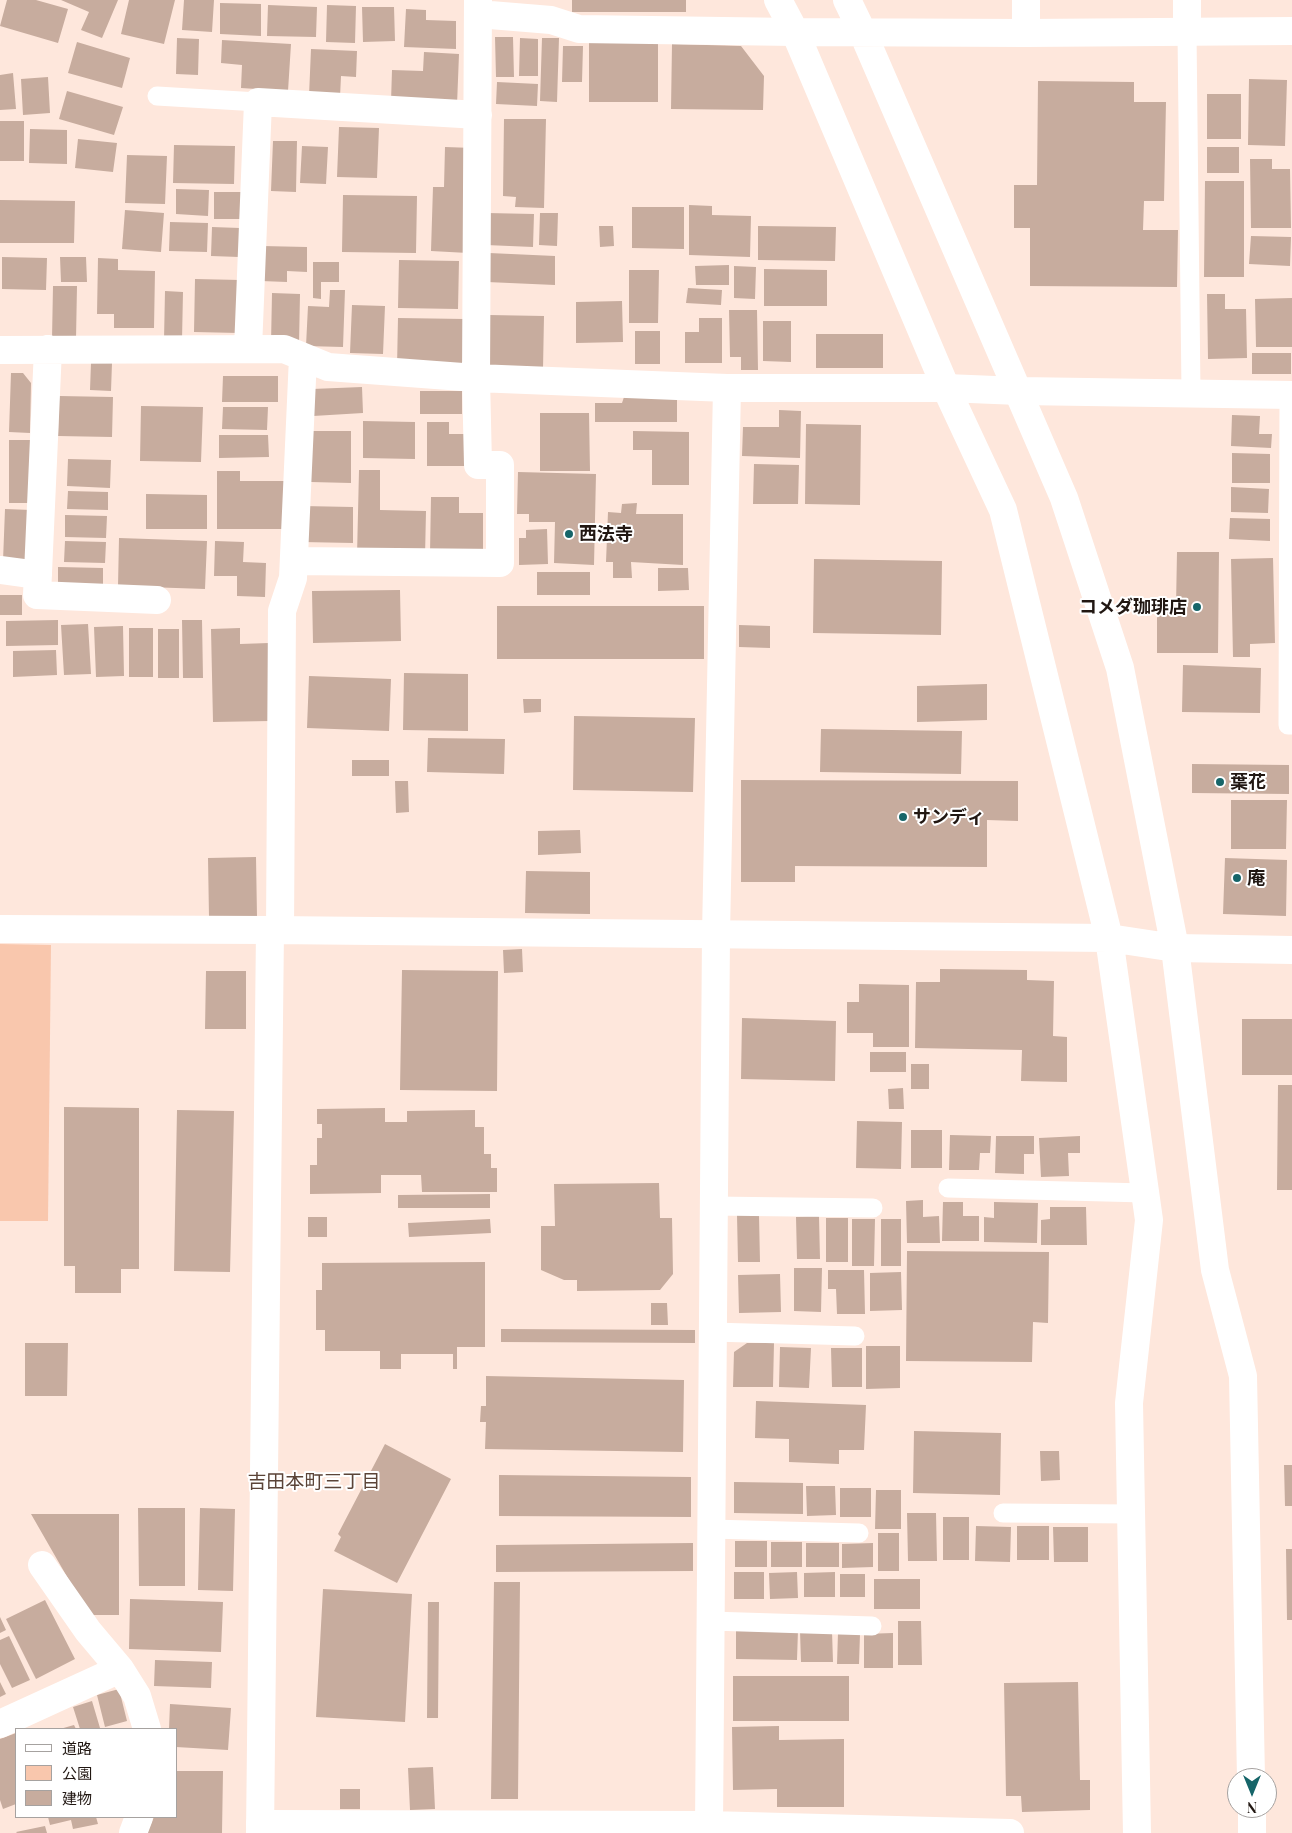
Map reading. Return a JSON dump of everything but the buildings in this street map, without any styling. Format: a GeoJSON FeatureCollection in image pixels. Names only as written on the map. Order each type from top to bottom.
{"type":"FeatureCollection","features":[{"type":"Feature","properties":{"kind":"street"},"geometry":{"type":"LineString","coordinates":[[778,0],[795,32],[946,388],[1003,510],[1110,938],[1149,1220],[1129,1403],[1137,1833]]}},
{"type":"Feature","properties":{"kind":"street"},"geometry":{"type":"LineString","coordinates":[[847,0],[1064,498],[1120,668],[1175,948],[1215,1270],[1242,1376],[1251,1768]]}},
{"type":"Feature","properties":{"kind":"street"},"geometry":{"type":"LineString","coordinates":[[1026,0],[1026,33]]}},
{"type":"Feature","properties":{"kind":"street"},"geometry":{"type":"LineString","coordinates":[[1187,0],[1187,32]]}},
{"type":"Feature","properties":{"kind":"street"},"geometry":{"type":"LineString","coordinates":[[294,561],[500,563],[500,465],[478,465],[476,378],[478,7],[551,20],[579,29],[1026,33],[1292,31]]}},
{"type":"Feature","properties":{"kind":"street"},"geometry":{"type":"LineString","coordinates":[[248,349],[258,102],[478,115]]}},
{"type":"Feature","properties":{"kind":"street"},"geometry":{"type":"LineString","coordinates":[[48,349],[37,595],[157,600]]}},
{"type":"Feature","properties":{"kind":"street"},"geometry":{"type":"LineString","coordinates":[[0,350],[284,349],[328,367],[476,378],[727,388],[946,388],[1019,391],[1290,395]]}},
{"type":"Feature","properties":{"kind":"street"},"geometry":{"type":"LineString","coordinates":[[303,357],[293,578],[282,611],[260,1829],[709,1826],[1010,1833]]}},
{"type":"Feature","properties":{"kind":"street"},"geometry":{"type":"LineString","coordinates":[[709,1826],[716,934],[727,388]]}},
{"type":"Feature","properties":{"kind":"street"},"geometry":{"type":"LineString","coordinates":[[0,570],[38,575]]}},
{"type":"Feature","properties":{"kind":"street"},"geometry":{"type":"LineString","coordinates":[[0,929],[1110,938],[1175,948],[1292,950]]}},
{"type":"Feature","properties":{"kind":"street"},"geometry":{"type":"LineString","coordinates":[[42,1565],[88,1632],[120,1669],[137,1696],[147,1728]]}},
{"type":"Feature","properties":{"kind":"street"},"geometry":{"type":"LineString","coordinates":[[0,1724],[120,1669]]}},
{"type":"Feature","properties":{"kind":"street"},"geometry":{"type":"LineString","coordinates":[[133,1833],[139,1818]]}},
{"type":"Feature","properties":{"kind":"street"},"geometry":{"type":"LineString","coordinates":[[1252,1818],[1252,1833]]}},
{"type":"Feature","properties":{"kind":"lane"},"geometry":{"type":"LineString","coordinates":[[1187,32],[1191,393]]}},
{"type":"Feature","properties":{"kind":"lane"},"geometry":{"type":"LineString","coordinates":[[157,96],[258,102]]}},
{"type":"Feature","properties":{"kind":"lane"},"geometry":{"type":"LineString","coordinates":[[1290,395],[1291,536],[1288,725],[1292,725]]}},
{"type":"Feature","properties":{"kind":"lane"},"geometry":{"type":"LineString","coordinates":[[948,1188],[1145,1193]]}},
{"type":"Feature","properties":{"kind":"lane"},"geometry":{"type":"LineString","coordinates":[[713,1206],[873,1208]]}},
{"type":"Feature","properties":{"kind":"lane"},"geometry":{"type":"LineString","coordinates":[[712,1332],[855,1336]]}},
{"type":"Feature","properties":{"kind":"lane"},"geometry":{"type":"LineString","coordinates":[[1003,1513],[1131,1514]]}},
{"type":"Feature","properties":{"kind":"lane"},"geometry":{"type":"LineString","coordinates":[[711,1530],[859,1533]]}},
{"type":"Feature","properties":{"kind":"lane"},"geometry":{"type":"LineString","coordinates":[[710,1621],[872,1626]]}},
{"type":"Feature","properties":{"kind":"green space"},"geometry":{"type":"Polygon","coordinates":[[[0,944],[51,945],[48,1221],[0,1221],[0,944]]]}},
{"type":"Feature","properties":{"kind":"place","name":"西法寺"},"geometry":{"type":"Point","coordinates":[569,534]}},
{"type":"Feature","properties":{"kind":"place","name":"コメダ珈琲店"},"geometry":{"type":"Point","coordinates":[1197,607]}},
{"type":"Feature","properties":{"kind":"place","name":"葉花"},"geometry":{"type":"Point","coordinates":[1220,782]}},
{"type":"Feature","properties":{"kind":"place","name":"サンディ"},"geometry":{"type":"Point","coordinates":[903,817]}},
{"type":"Feature","properties":{"kind":"place","name":"庵"},"geometry":{"type":"Point","coordinates":[1237,878]}},
{"type":"Feature","properties":{"kind":"district","name":"吉田本町三丁目"},"geometry":{"type":"Point","coordinates":[314,1482]}}]}
